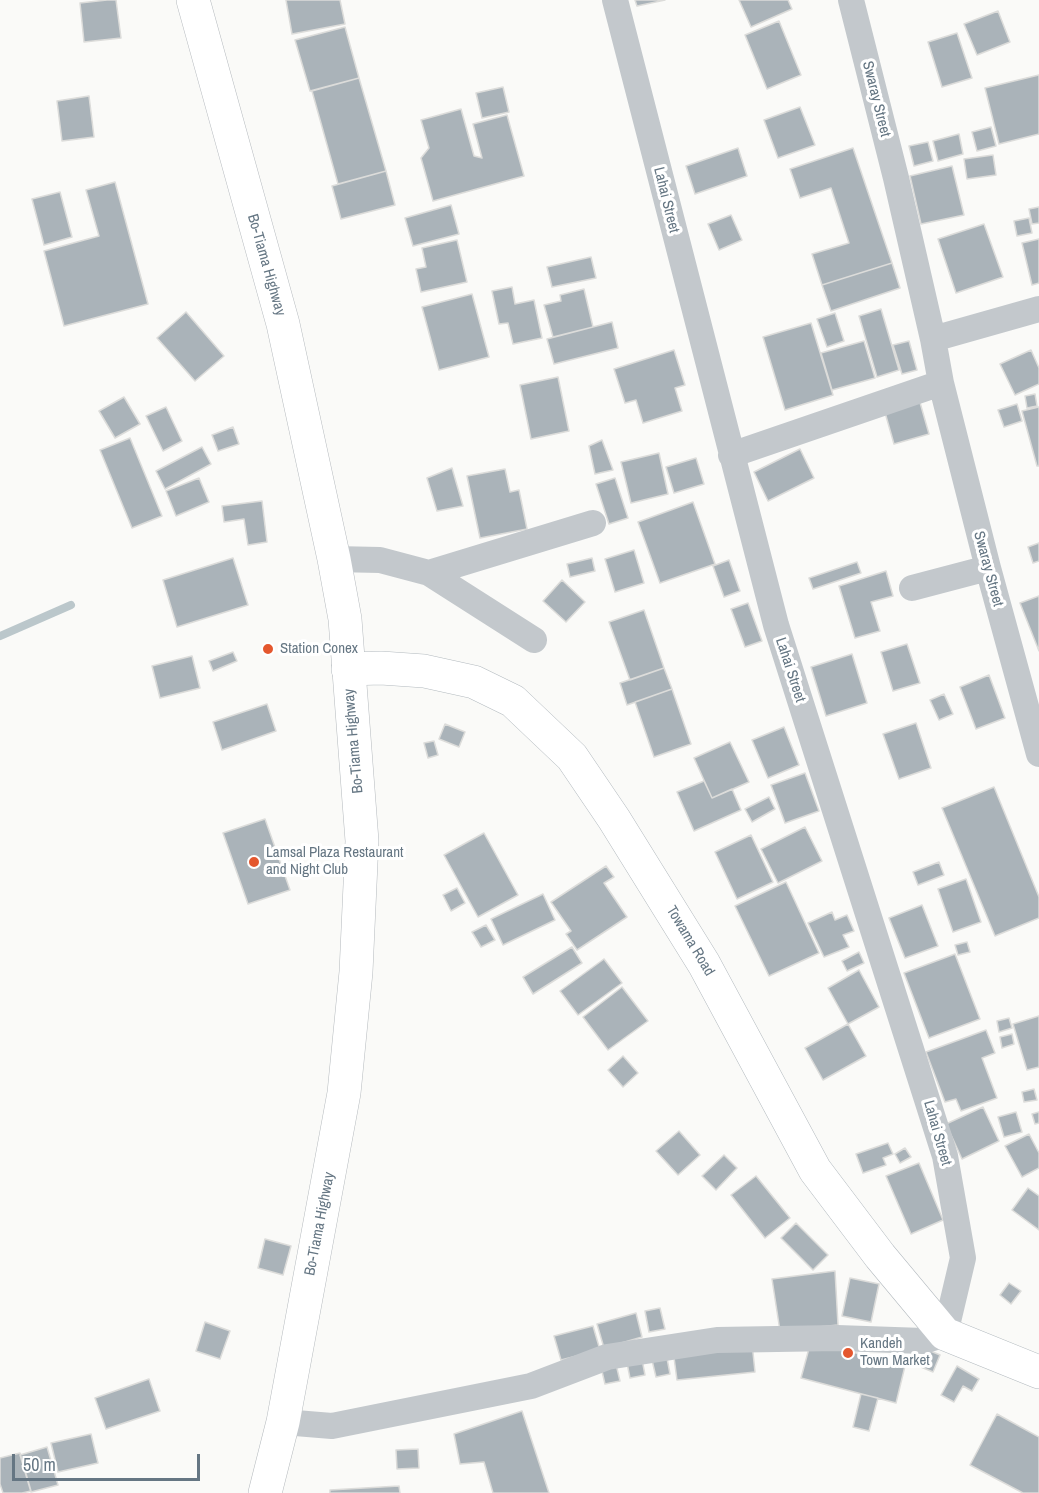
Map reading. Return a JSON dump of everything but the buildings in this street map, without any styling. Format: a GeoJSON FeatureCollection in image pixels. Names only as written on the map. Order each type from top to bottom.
{"type":"FeatureCollection","features":[{"type":"Feature","properties":{"kind":"main road","name":"Bo-Tiama Highway"},"geometry":{"type":"LineString","coordinates":[[193,0],[283,324],[334,559],[345,619],[362,841],[355,983],[344,1093],[283,1422],[267,1484]]}},
{"type":"Feature","properties":{"kind":"main road","name":"Towama Road"},"geometry":{"type":"LineString","coordinates":[[348,669],[381,668],[424,671],[474,682],[513,701],[572,757],[614,819],[704,964],[815,1170],[880,1256],[945,1334]]}},
{"type":"Feature","properties":{"kind":"main road"},"geometry":{"type":"LineString","coordinates":[[945,1334],[1039,1372]]}},
{"type":"Feature","properties":{"kind":"main road"},"geometry":{"type":"LineString","coordinates":[[241,1493],[267,1484]]}},
{"type":"Feature","properties":{"kind":"street","name":"Lahai Street"},"geometry":{"type":"LineString","coordinates":[[615,0],[776,625],[945,1156],[963,1258],[945,1334]]}},
{"type":"Feature","properties":{"kind":"street","name":"Swaray Street"},"geometry":{"type":"LineString","coordinates":[[851,0],[896,178],[941,383],[988,568],[1039,754]]}},
{"type":"Feature","properties":{"kind":"street"},"geometry":{"type":"LineString","coordinates":[[933,339],[1039,309]]}},
{"type":"Feature","properties":{"kind":"street"},"geometry":{"type":"LineString","coordinates":[[731,455],[941,383]]}},
{"type":"Feature","properties":{"kind":"street"},"geometry":{"type":"LineString","coordinates":[[429,573],[593,523]]}},
{"type":"Feature","properties":{"kind":"street"},"geometry":{"type":"LineString","coordinates":[[334,559],[380,560],[429,573],[534,640]]}},
{"type":"Feature","properties":{"kind":"street"},"geometry":{"type":"LineString","coordinates":[[912,588],[988,568]]}},
{"type":"Feature","properties":{"kind":"street"},"geometry":{"type":"LineString","coordinates":[[283,1422],[332,1426],[531,1386],[608,1357],[717,1341],[837,1338],[923,1341],[945,1334]]}},
{"type":"Feature","properties":{"kind":"waterway"},"geometry":{"type":"LineString","coordinates":[[0,636],[71,605]]}},
{"type":"Feature","properties":{"kind":"place","name":"Station Conex"},"geometry":{"type":"Point","coordinates":[268,649]}},
{"type":"Feature","properties":{"kind":"place","name":"Lamsal Plaza Restaurant and Night Club"},"geometry":{"type":"Point","coordinates":[254,862]}},
{"type":"Feature","properties":{"kind":"place","name":"Kandeh Town Market"},"geometry":{"type":"Point","coordinates":[848,1353]}}]}
